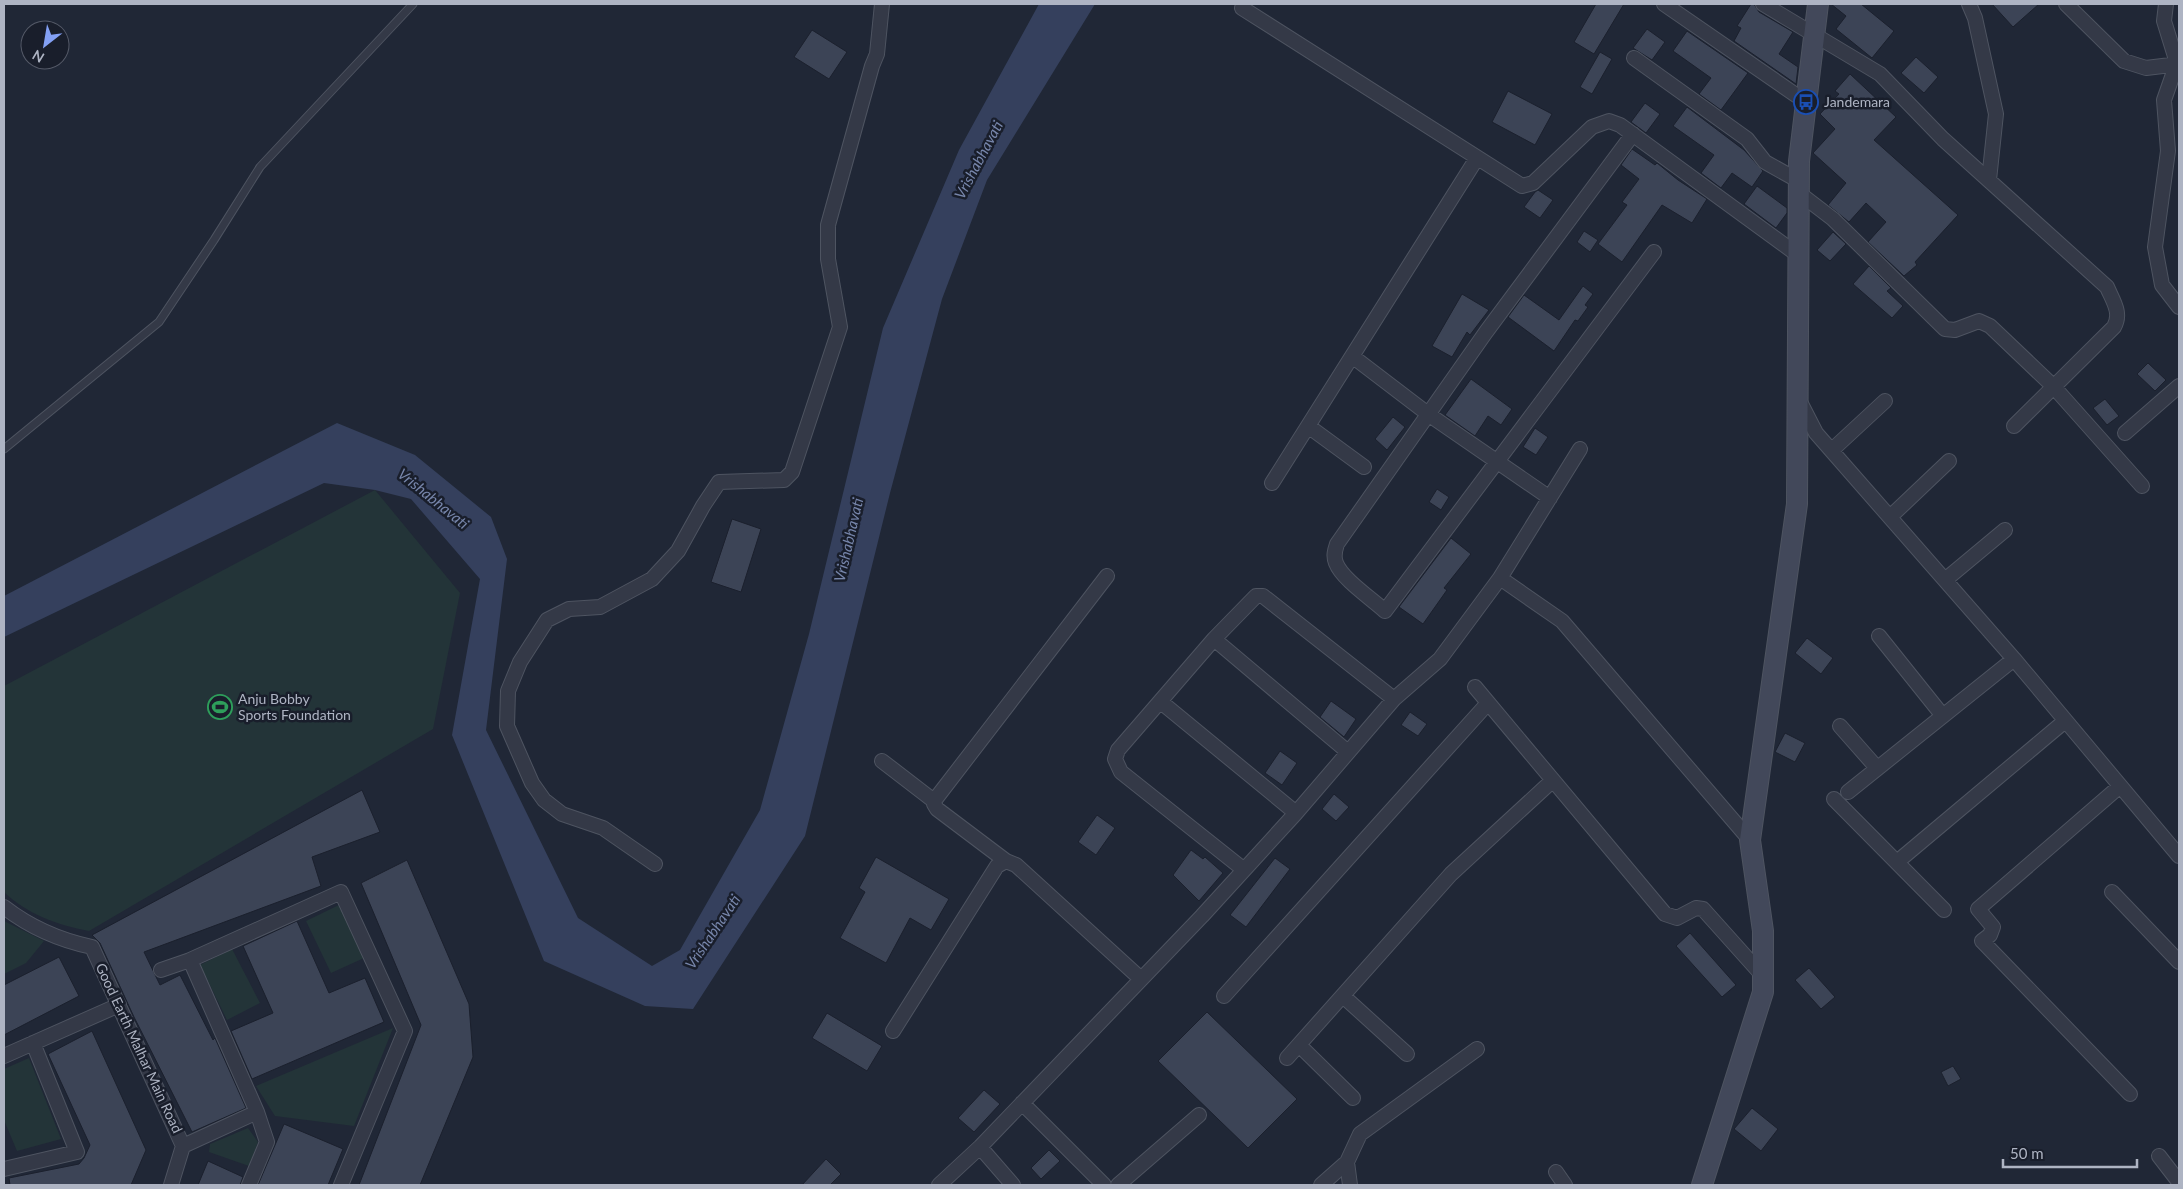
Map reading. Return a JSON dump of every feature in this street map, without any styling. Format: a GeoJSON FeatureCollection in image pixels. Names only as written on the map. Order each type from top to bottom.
{"type":"FeatureCollection","features":[{"type":"Feature","properties":{"kind":"street"},"geometry":{"type":"LineString","coordinates":[[655,864],[603,828],[562,814],[544,800],[532,783],[507,726],[508,691],[520,662],[547,620],[569,609],[600,607],[652,579],[678,551],[719,482],[784,480],[792,472],[840,327],[829,264],[828,225],[869,76],[878,54],[882,4]]}},
{"type":"Feature","properties":{"kind":"street"},"geometry":{"type":"LineString","coordinates":[[1664,4],[1806,102]]}},
{"type":"Feature","properties":{"kind":"street"},"geometry":{"type":"LineString","coordinates":[[1763,4],[1880,74],[1943,139],[2104,282],[2118,311],[2114,327],[2014,426]]}},
{"type":"Feature","properties":{"kind":"street"},"geometry":{"type":"LineString","coordinates":[[1702,1185],[1763,992],[1763,931],[1750,840],[1797,504],[1799,187],[1806,102],[1818,4]]}},
{"type":"Feature","properties":{"kind":"street"},"geometry":{"type":"LineString","coordinates":[[1970,4],[1975,18],[1996,114],[1989,180]]}},
{"type":"Feature","properties":{"kind":"street"},"geometry":{"type":"LineString","coordinates":[[2066,4],[2124,61],[2146,68],[2178,64]]}},
{"type":"Feature","properties":{"kind":"street"},"geometry":{"type":"LineString","coordinates":[[2166,4],[2164,21],[2178,64],[2164,100],[2168,152],[2155,247],[2162,285],[2179,307]]}},
{"type":"Feature","properties":{"kind":"street"},"geometry":{"type":"LineString","coordinates":[[1242,8],[1522,186],[1533,183],[1592,127],[1604,121],[1615,123],[1633,134],[1798,255]]}},
{"type":"Feature","properties":{"kind":"street"},"geometry":{"type":"LineString","coordinates":[[1634,58],[1747,139],[1765,162],[1799,187],[1945,328],[1955,330],[1973,322],[1985,323],[2054,386],[2142,486]]}},
{"type":"Feature","properties":{"kind":"street"},"geometry":{"type":"LineString","coordinates":[[1633,134],[1486,332],[1337,544],[1334,552],[1336,563],[1342,572],[1385,611],[1654,252]]}},
{"type":"Feature","properties":{"kind":"street"},"geometry":{"type":"LineString","coordinates":[[1272,483],[1476,158]]}},
{"type":"Feature","properties":{"kind":"street"},"geometry":{"type":"LineString","coordinates":[[1352,356],[1428,414],[1550,498]]}},
{"type":"Feature","properties":{"kind":"street"},"geometry":{"type":"LineString","coordinates":[[2125,433],[2179,386]]}},
{"type":"Feature","properties":{"kind":"street"},"geometry":{"type":"LineString","coordinates":[[1798,397],[1816,433],[2014,659],[2179,856]]}},
{"type":"Feature","properties":{"kind":"street"},"geometry":{"type":"LineString","coordinates":[[1832,450],[1884,401]]}},
{"type":"Feature","properties":{"kind":"street"},"geometry":{"type":"LineString","coordinates":[[1308,426],[1364,467]]}},
{"type":"Feature","properties":{"kind":"street"},"geometry":{"type":"LineString","coordinates":[[939,1185],[980,1147],[1202,916],[1296,813],[1394,699],[1440,659],[1500,578],[1580,449]]}},
{"type":"Feature","properties":{"kind":"street"},"geometry":{"type":"LineString","coordinates":[[1890,517],[1950,462]]}},
{"type":"Feature","properties":{"kind":"street"},"geometry":{"type":"LineString","coordinates":[[1945,580],[2005,530]]}},
{"type":"Feature","properties":{"kind":"street"},"geometry":{"type":"LineString","coordinates":[[934,801],[1107,576]]}},
{"type":"Feature","properties":{"kind":"street"},"geometry":{"type":"LineString","coordinates":[[1500,578],[1562,621],[1750,840]]}},
{"type":"Feature","properties":{"kind":"street"},"geometry":{"type":"LineString","coordinates":[[1243,869],[1117,766],[1115,759],[1118,750],[1214,639],[1256,596],[1263,596],[1394,699]]}},
{"type":"Feature","properties":{"kind":"street"},"geometry":{"type":"LineString","coordinates":[[1879,636],[1943,716]]}},
{"type":"Feature","properties":{"kind":"street"},"geometry":{"type":"LineString","coordinates":[[1214,639],[1348,752]]}},
{"type":"Feature","properties":{"kind":"street"},"geometry":{"type":"LineString","coordinates":[[1848,792],[2014,659]]}},
{"type":"Feature","properties":{"kind":"street"},"geometry":{"type":"LineString","coordinates":[[1475,687],[1552,781],[1666,914],[1677,918],[1696,908],[1703,909],[1763,976]]}},
{"type":"Feature","properties":{"kind":"street"},"geometry":{"type":"LineString","coordinates":[[1161,702],[1296,813]]}},
{"type":"Feature","properties":{"kind":"street"},"geometry":{"type":"LineString","coordinates":[[1224,996],[1488,703]]}},
{"type":"Feature","properties":{"kind":"street"},"geometry":{"type":"LineString","coordinates":[[1898,862],[2065,721]]}},
{"type":"Feature","properties":{"kind":"street"},"geometry":{"type":"LineString","coordinates":[[1840,726],[1877,768]]}},
{"type":"Feature","properties":{"kind":"street"},"geometry":{"type":"LineString","coordinates":[[882,761],[934,801],[937,809],[1006,861],[1016,865],[1141,979]]}},
{"type":"Feature","properties":{"kind":"street"},"geometry":{"type":"LineString","coordinates":[[1287,1058],[1451,874],[1552,781]]}},
{"type":"Feature","properties":{"kind":"street"},"geometry":{"type":"LineString","coordinates":[[2119,786],[1978,909],[1993,927],[1990,935],[1982,941],[2130,1094]]}},
{"type":"Feature","properties":{"kind":"street"},"geometry":{"type":"LineString","coordinates":[[1834,798],[1944,910]]}},
{"type":"Feature","properties":{"kind":"street"},"geometry":{"type":"LineString","coordinates":[[893,1031],[996,866],[1006,861]]}},
{"type":"Feature","properties":{"kind":"street"},"geometry":{"type":"LineString","coordinates":[[161,970],[190,960],[342,892],[404,1031],[341,1185]]}},
{"type":"Feature","properties":{"kind":"street"},"geometry":{"type":"LineString","coordinates":[[2112,892],[2179,962]]}},
{"type":"Feature","properties":{"kind":"street","name":"Good Earth Malhar Main Road"},"geometry":{"type":"LineString","coordinates":[[4,907],[28,924],[55,937],[92,947],[183,1146],[171,1185]]}},
{"type":"Feature","properties":{"kind":"street"},"geometry":{"type":"LineString","coordinates":[[190,960],[257,1112],[267,1142],[249,1185]]}},
{"type":"Feature","properties":{"kind":"street"},"geometry":{"type":"LineString","coordinates":[[1343,996],[1407,1054]]}},
{"type":"Feature","properties":{"kind":"street"},"geometry":{"type":"LineString","coordinates":[[4,1056],[119,1005]]}},
{"type":"Feature","properties":{"kind":"street"},"geometry":{"type":"LineString","coordinates":[[4,1169],[77,1152],[33,1043]]}},
{"type":"Feature","properties":{"kind":"street"},"geometry":{"type":"LineString","coordinates":[[1299,1045],[1354,1098]]}},
{"type":"Feature","properties":{"kind":"street"},"geometry":{"type":"LineString","coordinates":[[1321,1185],[1348,1162],[1360,1134],[1477,1049]]}},
{"type":"Feature","properties":{"kind":"street"},"geometry":{"type":"LineString","coordinates":[[1022,1103],[1104,1185]]}},
{"type":"Feature","properties":{"kind":"street"},"geometry":{"type":"LineString","coordinates":[[183,1146],[257,1112]]}},
{"type":"Feature","properties":{"kind":"street"},"geometry":{"type":"LineString","coordinates":[[1118,1185],[1199,1114]]}},
{"type":"Feature","properties":{"kind":"street"},"geometry":{"type":"LineString","coordinates":[[980,1147],[1013,1185]]}},
{"type":"Feature","properties":{"kind":"street"},"geometry":{"type":"LineString","coordinates":[[2159,1156],[2179,1182]]}},
{"type":"Feature","properties":{"kind":"street"},"geometry":{"type":"LineString","coordinates":[[1348,1162],[1350,1185]]}},
{"type":"Feature","properties":{"kind":"street"},"geometry":{"type":"LineString","coordinates":[[1556,1172],[1565,1185]]}},
{"type":"Feature","properties":{"kind":"lane"},"geometry":{"type":"LineString","coordinates":[[4,448],[155,326],[214,240],[260,167],[413,4]]}},
{"type":"Feature","properties":{"kind":"shaded area","name":"Anju Bobby Sports Foundation"},"geometry":{"type":"Polygon","coordinates":[[[375,490],[460,593],[433,729],[89,931],[43,918],[22,907],[4,892],[4,686],[375,490]]]}},
{"type":"Feature","properties":{"kind":"shaded area"},"geometry":{"type":"Polygon","coordinates":[[[339,905],[364,958],[331,973],[306,921],[339,905]]]}},
{"type":"Feature","properties":{"kind":"shaded area"},"geometry":{"type":"Polygon","coordinates":[[[4,921],[44,941],[26,963],[4,974],[4,921]]]}},
{"type":"Feature","properties":{"kind":"shaded area"},"geometry":{"type":"Polygon","coordinates":[[[232,949],[260,1003],[227,1020],[200,965],[232,949]]]}},
{"type":"Feature","properties":{"kind":"shaded area"},"geometry":{"type":"Polygon","coordinates":[[[393,1028],[354,1126],[275,1116],[256,1086],[393,1028]]]}},
{"type":"Feature","properties":{"kind":"shaded area"},"geometry":{"type":"Polygon","coordinates":[[[29,1058],[61,1139],[17,1151],[4,1120],[4,1069],[29,1058]]]}},
{"type":"Feature","properties":{"kind":"shaded area"},"geometry":{"type":"Polygon","coordinates":[[[248,1128],[258,1142],[249,1166],[209,1152],[210,1144],[248,1128]]]}},
{"type":"Feature","properties":{"kind":"water","name":"Vrishabhavati"},"geometry":{"type":"Polygon","coordinates":[[[1039,4],[1095,4],[987,180],[942,299],[890,493],[805,836],[693,1009],[645,1006],[544,961],[452,735],[480,579],[411,499],[375,490],[324,483],[4,637],[4,596],[337,423],[415,455],[491,517],[507,559],[486,730],[578,918],[652,966],[680,950],[760,810],[809,634],[883,328],[959,150],[1039,4]]]}},
{"type":"Feature","properties":{"kind":"building"},"geometry":{"type":"Polygon","coordinates":[[[1596,4],[1624,4],[1594,54],[1574,42],[1596,4]]]}},
{"type":"Feature","properties":{"kind":"building"},"geometry":{"type":"Polygon","coordinates":[[[1751,4],[1754,4],[1759,12],[1793,32],[1779,54],[1798,67],[1796,84],[1734,41],[1741,28],[1737,26],[1751,4]]]}},
{"type":"Feature","properties":{"kind":"building"},"geometry":{"type":"Polygon","coordinates":[[[1831,4],[1861,4],[1894,31],[1872,58],[1836,29],[1846,16],[1831,4]]]}},
{"type":"Feature","properties":{"kind":"building"},"geometry":{"type":"Polygon","coordinates":[[[1992,4],[2039,4],[2013,27],[1992,4]]]}},
{"type":"Feature","properties":{"kind":"building"},"geometry":{"type":"Polygon","coordinates":[[[1647,29],[1665,42],[1652,60],[1633,48],[1647,29]]]}},
{"type":"Feature","properties":{"kind":"building"},"geometry":{"type":"Polygon","coordinates":[[[812,30],[847,52],[829,79],[794,57],[812,30]]]}},
{"type":"Feature","properties":{"kind":"building"},"geometry":{"type":"Polygon","coordinates":[[[1687,31],[1748,73],[1721,110],[1699,94],[1711,78],[1673,51],[1687,31]]]}},
{"type":"Feature","properties":{"kind":"building"},"geometry":{"type":"Polygon","coordinates":[[[1600,52],[1612,59],[1592,94],[1580,87],[1600,52]]]}},
{"type":"Feature","properties":{"kind":"building"},"geometry":{"type":"Polygon","coordinates":[[[1916,57],[1938,77],[1924,93],[1901,73],[1916,57]]]}},
{"type":"Feature","properties":{"kind":"building"},"geometry":{"type":"Polygon","coordinates":[[[1850,74],[1896,117],[1874,140],[1958,215],[1915,262],[1917,265],[1904,276],[1868,242],[1886,222],[1866,203],[1849,222],[1828,205],[1846,183],[1813,153],[1835,129],[1820,114],[1839,94],[1835,91],[1850,74]]]}},
{"type":"Feature","properties":{"kind":"building"},"geometry":{"type":"Polygon","coordinates":[[[1508,91],[1552,114],[1535,145],[1492,122],[1508,91]]]}},
{"type":"Feature","properties":{"kind":"building"},"geometry":{"type":"Polygon","coordinates":[[[1645,103],[1660,114],[1646,133],[1631,122],[1645,103]]]}},
{"type":"Feature","properties":{"kind":"building"},"geometry":{"type":"Polygon","coordinates":[[[1687,107],[1744,150],[1763,171],[1752,187],[1732,173],[1721,188],[1701,173],[1714,155],[1673,126],[1687,107]]]}},
{"type":"Feature","properties":{"kind":"building"},"geometry":{"type":"Polygon","coordinates":[[[1632,149],[1655,165],[1657,163],[1678,180],[1707,199],[1692,223],[1662,205],[1622,262],[1598,244],[1627,205],[1622,202],[1639,179],[1621,165],[1632,149]]]}},
{"type":"Feature","properties":{"kind":"building"},"geometry":{"type":"Polygon","coordinates":[[[1757,186],[1787,208],[1787,213],[1776,228],[1744,204],[1757,186]]]}},
{"type":"Feature","properties":{"kind":"building"},"geometry":{"type":"Polygon","coordinates":[[[1538,190],[1553,200],[1540,218],[1524,207],[1538,190]]]}},
{"type":"Feature","properties":{"kind":"building"},"geometry":{"type":"Polygon","coordinates":[[[1584,231],[1598,240],[1590,252],[1577,242],[1584,231]]]}},
{"type":"Feature","properties":{"kind":"building"},"geometry":{"type":"Polygon","coordinates":[[[1833,232],[1846,244],[1830,261],[1817,250],[1833,232]]]}},
{"type":"Feature","properties":{"kind":"building"},"geometry":{"type":"Polygon","coordinates":[[[1869,266],[1891,288],[1887,291],[1903,306],[1892,318],[1853,284],[1869,266]]]}},
{"type":"Feature","properties":{"kind":"building"},"geometry":{"type":"Polygon","coordinates":[[[1583,286],[1593,294],[1585,305],[1588,307],[1578,321],[1575,320],[1554,351],[1508,317],[1524,295],[1559,320],[1583,286]]]}},
{"type":"Feature","properties":{"kind":"building"},"geometry":{"type":"Polygon","coordinates":[[[1462,294],[1489,310],[1470,335],[1467,332],[1452,357],[1432,346],[1462,294]]]}},
{"type":"Feature","properties":{"kind":"building"},"geometry":{"type":"Polygon","coordinates":[[[2148,363],[2166,380],[2155,391],[2137,374],[2148,363]]]}},
{"type":"Feature","properties":{"kind":"building"},"geometry":{"type":"Polygon","coordinates":[[[1471,379],[1512,409],[1501,425],[1488,416],[1475,436],[1445,415],[1471,379]]]}},
{"type":"Feature","properties":{"kind":"building"},"geometry":{"type":"Polygon","coordinates":[[[2105,399],[2119,416],[2107,425],[2093,408],[2105,399]]]}},
{"type":"Feature","properties":{"kind":"building"},"geometry":{"type":"Polygon","coordinates":[[[1393,417],[1405,427],[1387,450],[1375,439],[1393,417]]]}},
{"type":"Feature","properties":{"kind":"building"},"geometry":{"type":"Polygon","coordinates":[[[1535,428],[1548,437],[1536,455],[1523,447],[1535,428]]]}},
{"type":"Feature","properties":{"kind":"building"},"geometry":{"type":"Polygon","coordinates":[[[1437,489],[1449,497],[1441,510],[1429,502],[1437,489]]]}},
{"type":"Feature","properties":{"kind":"building"},"geometry":{"type":"Polygon","coordinates":[[[732,519],[761,529],[741,592],[711,582],[732,519]]]}},
{"type":"Feature","properties":{"kind":"building"},"geometry":{"type":"Polygon","coordinates":[[[1451,538],[1471,554],[1444,588],[1447,590],[1423,624],[1399,607],[1451,538]]]}},
{"type":"Feature","properties":{"kind":"building"},"geometry":{"type":"Polygon","coordinates":[[[1807,638],[1833,658],[1821,674],[1795,653],[1807,638]]]}},
{"type":"Feature","properties":{"kind":"building"},"geometry":{"type":"Polygon","coordinates":[[[1331,701],[1356,719],[1344,737],[1320,717],[1331,701]]]}},
{"type":"Feature","properties":{"kind":"building"},"geometry":{"type":"Polygon","coordinates":[[[1410,712],[1427,724],[1418,736],[1401,725],[1410,712]]]}},
{"type":"Feature","properties":{"kind":"building"},"geometry":{"type":"Polygon","coordinates":[[[1785,733],[1805,743],[1795,762],[1775,752],[1785,733]]]}},
{"type":"Feature","properties":{"kind":"building"},"geometry":{"type":"Polygon","coordinates":[[[1280,751],[1297,763],[1282,785],[1265,773],[1280,751]]]}},
{"type":"Feature","properties":{"kind":"building"},"geometry":{"type":"Polygon","coordinates":[[[362,790],[380,832],[312,857],[321,886],[144,952],[160,985],[180,975],[213,1040],[215,1038],[246,1108],[192,1132],[134,1017],[100,943],[92,935],[362,790]]]}},
{"type":"Feature","properties":{"kind":"building"},"geometry":{"type":"Polygon","coordinates":[[[1334,794],[1349,807],[1336,821],[1322,809],[1334,794]]]}},
{"type":"Feature","properties":{"kind":"building"},"geometry":{"type":"Polygon","coordinates":[[[1097,815],[1115,828],[1096,855],[1078,842],[1097,815]]]}},
{"type":"Feature","properties":{"kind":"building"},"geometry":{"type":"Polygon","coordinates":[[[1191,850],[1203,859],[1205,857],[1223,873],[1199,901],[1173,875],[1191,850]]]}},
{"type":"Feature","properties":{"kind":"building"},"geometry":{"type":"Polygon","coordinates":[[[876,857],[949,899],[931,930],[910,918],[886,963],[840,938],[865,892],[859,888],[876,857]]]}},
{"type":"Feature","properties":{"kind":"building"},"geometry":{"type":"Polygon","coordinates":[[[1275,858],[1290,869],[1246,927],[1230,915],[1275,858]]]}},
{"type":"Feature","properties":{"kind":"building"},"geometry":{"type":"Polygon","coordinates":[[[407,860],[469,1004],[473,1057],[420,1185],[359,1185],[421,1025],[361,883],[407,860]]]}},
{"type":"Feature","properties":{"kind":"building"},"geometry":{"type":"Polygon","coordinates":[[[297,921],[329,993],[365,978],[384,1022],[252,1079],[231,1031],[273,1013],[243,946],[297,921]]]}},
{"type":"Feature","properties":{"kind":"building"},"geometry":{"type":"Polygon","coordinates":[[[1690,933],[1736,985],[1722,997],[1676,946],[1690,933]]]}},
{"type":"Feature","properties":{"kind":"building"},"geometry":{"type":"Polygon","coordinates":[[[59,957],[79,996],[4,1035],[4,985],[59,957]]]}},
{"type":"Feature","properties":{"kind":"building"},"geometry":{"type":"Polygon","coordinates":[[[1809,968],[1835,997],[1821,1009],[1795,980],[1809,968]]]}},
{"type":"Feature","properties":{"kind":"building"},"geometry":{"type":"Polygon","coordinates":[[[1207,1012],[1297,1099],[1248,1148],[1158,1061],[1207,1012]]]}},
{"type":"Feature","properties":{"kind":"building"},"geometry":{"type":"Polygon","coordinates":[[[827,1013],[882,1046],[867,1071],[812,1038],[827,1013]]]}},
{"type":"Feature","properties":{"kind":"building"},"geometry":{"type":"Polygon","coordinates":[[[92,1031],[146,1150],[131,1185],[10,1185],[9,1178],[79,1164],[84,1158],[90,1145],[48,1054],[92,1031]]]}},
{"type":"Feature","properties":{"kind":"building"},"geometry":{"type":"Polygon","coordinates":[[[1953,1066],[1961,1079],[1948,1086],[1941,1072],[1953,1066]]]}},
{"type":"Feature","properties":{"kind":"building"},"geometry":{"type":"Polygon","coordinates":[[[984,1090],[1000,1104],[974,1132],[958,1118],[984,1090]]]}},
{"type":"Feature","properties":{"kind":"building"},"geometry":{"type":"Polygon","coordinates":[[[1752,1108],[1778,1129],[1761,1151],[1734,1129],[1752,1108]]]}},
{"type":"Feature","properties":{"kind":"building"},"geometry":{"type":"Polygon","coordinates":[[[284,1124],[343,1149],[328,1185],[258,1185],[284,1124]]]}},
{"type":"Feature","properties":{"kind":"building"},"geometry":{"type":"Polygon","coordinates":[[[1049,1150],[1060,1161],[1041,1179],[1031,1168],[1049,1150]]]}},
{"type":"Feature","properties":{"kind":"building"},"geometry":{"type":"Polygon","coordinates":[[[826,1159],[841,1174],[830,1185],[802,1185],[826,1159]]]}},
{"type":"Feature","properties":{"kind":"building"},"geometry":{"type":"Polygon","coordinates":[[[208,1161],[243,1177],[240,1185],[198,1185],[208,1161]]]}},
{"type":"Feature","properties":{"kind":"place","name":"Jandemara"},"geometry":{"type":"Point","coordinates":[1806,102]}},
{"type":"Feature","properties":{"kind":"place","name":"Anju Bobby Sports Foundation"},"geometry":{"type":"Point","coordinates":[220,707]}}]}
